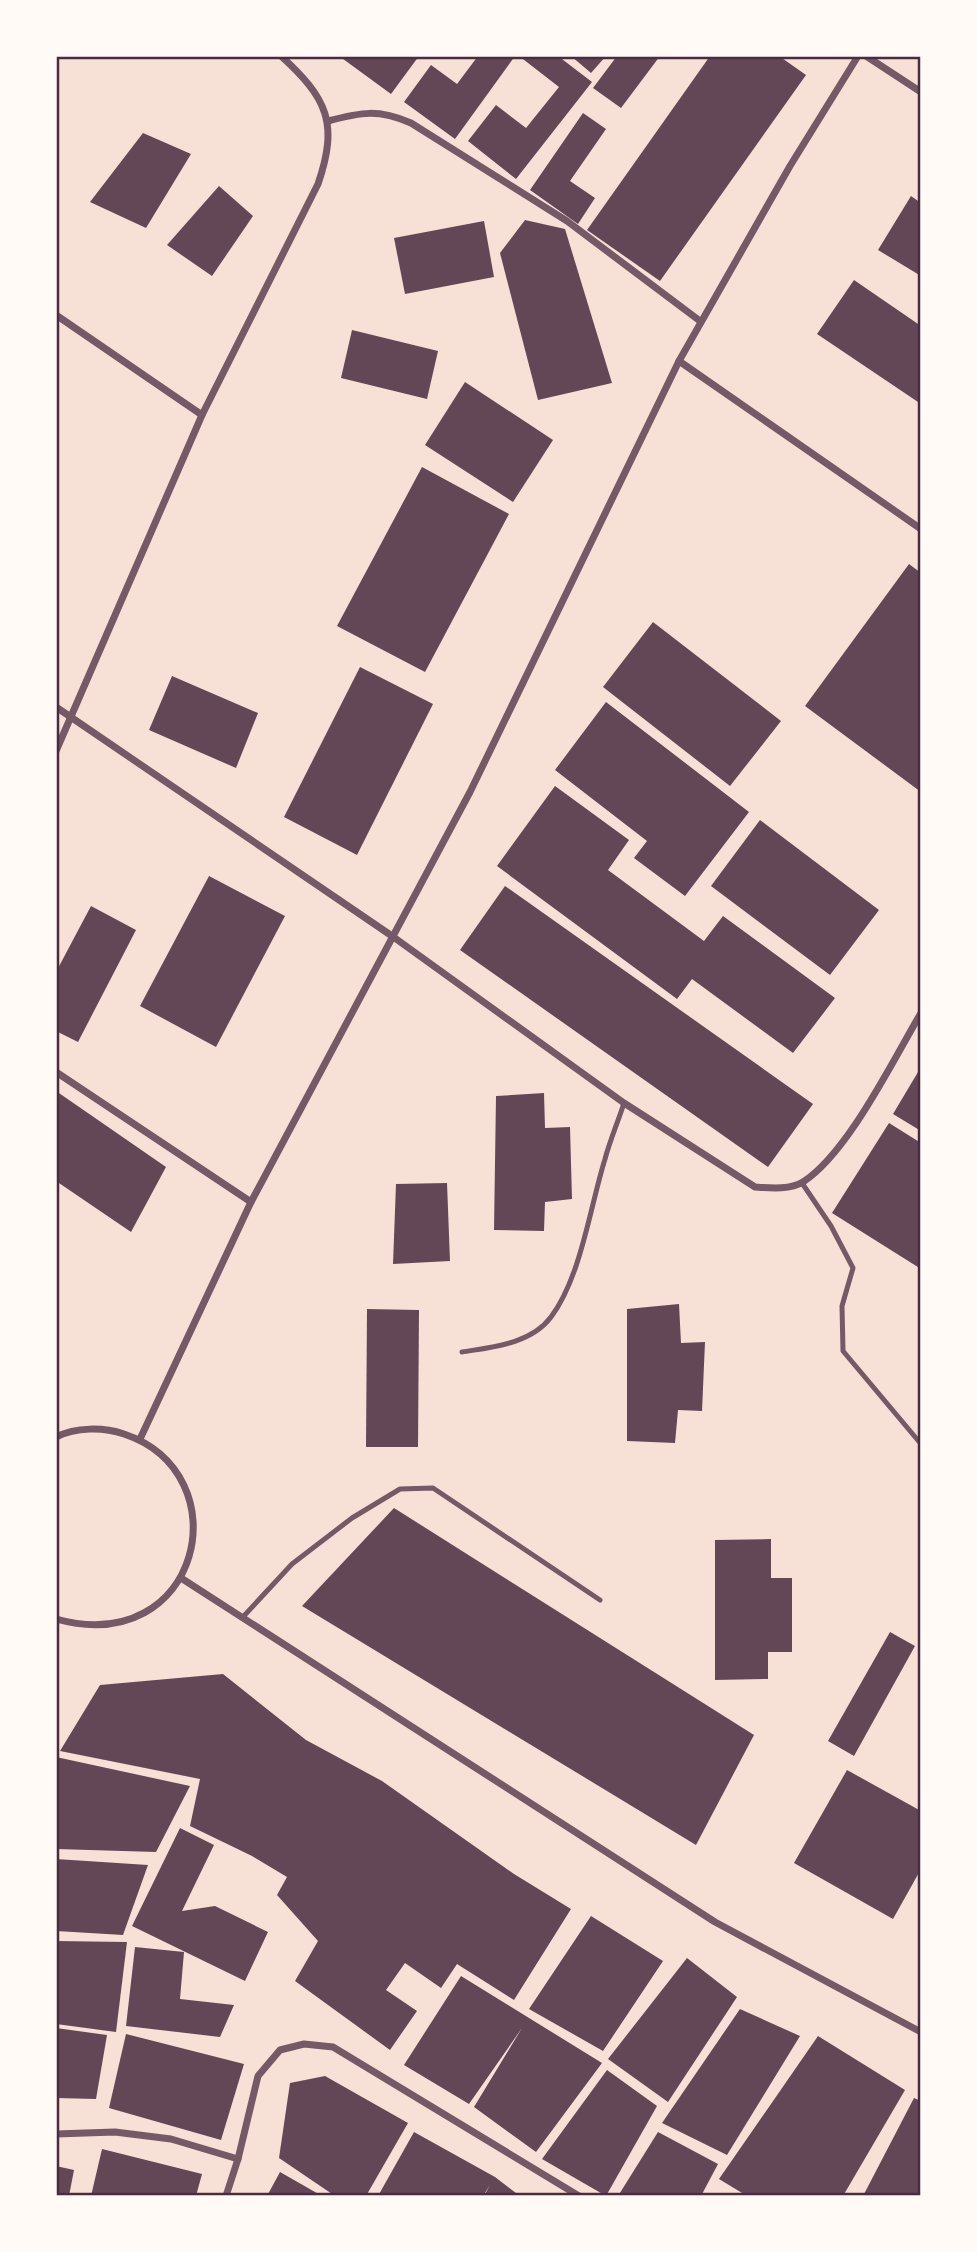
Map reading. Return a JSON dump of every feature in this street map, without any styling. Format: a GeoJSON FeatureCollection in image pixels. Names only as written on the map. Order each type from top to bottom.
{"type":"FeatureCollection","features":[{"type":"Feature","properties":{"kind":"street"},"geometry":{"type":"LineString","coordinates":[[56,751],[73,718],[202,415],[318,184],[328,155],[328,121],[311,83],[281,56]]}},
{"type":"Feature","properties":{"kind":"street"},"geometry":{"type":"LineString","coordinates":[[139,1439],[251,1202],[492,748],[679,361],[808,135],[858,56]]}},
{"type":"Feature","properties":{"kind":"street"},"geometry":{"type":"LineString","coordinates":[[866,56],[921,92]]}},
{"type":"Feature","properties":{"kind":"street"},"geometry":{"type":"LineString","coordinates":[[328,121],[360,113],[386,113],[411,123],[567,221],[700,321]]}},
{"type":"Feature","properties":{"kind":"street"},"geometry":{"type":"LineString","coordinates":[[56,315],[202,415]]}},
{"type":"Feature","properties":{"kind":"street"},"geometry":{"type":"LineString","coordinates":[[679,361],[921,529]]}},
{"type":"Feature","properties":{"kind":"street"},"geometry":{"type":"LineString","coordinates":[[56,707],[392,936],[624,1103],[755,1187],[774,1189],[802,1183],[854,1128],[921,1013]]}},
{"type":"Feature","properties":{"kind":"street"},"geometry":{"type":"LineString","coordinates":[[56,1072],[251,1202]]}},
{"type":"Feature","properties":{"kind":"street"},"geometry":{"type":"LineString","coordinates":[[56,1437],[88,1429],[114,1431],[139,1439],[165,1459],[184,1485],[193,1516],[192,1548],[181,1578],[163,1601],[139,1618],[111,1626],[82,1626],[56,1619]]}},
{"type":"Feature","properties":{"kind":"street"},"geometry":{"type":"LineString","coordinates":[[181,1578],[715,1922],[921,2032]]}},
{"type":"Feature","properties":{"kind":"street"},"geometry":{"type":"LineString","coordinates":[[226,2196],[239,2159],[258,2076],[280,2050],[304,2044],[333,2047],[579,2196]]}},
{"type":"Feature","properties":{"kind":"street"},"geometry":{"type":"LineString","coordinates":[[56,2134],[115,2132],[160,2138],[239,2159]]}},
{"type":"Feature","properties":{"kind":"lane"},"geometry":{"type":"LineString","coordinates":[[462,1352],[511,1343],[550,1318],[568,1281],[590,1220],[604,1160],[624,1103]]}},
{"type":"Feature","properties":{"kind":"lane"},"geometry":{"type":"LineString","coordinates":[[802,1183],[831,1226],[853,1268],[842,1306],[843,1351],[921,1444]]}},
{"type":"Feature","properties":{"kind":"lane"},"geometry":{"type":"LineString","coordinates":[[242,1618],[292,1564],[352,1518],[400,1489],[433,1488],[600,1600]]}},
{"type":"Feature","properties":{"kind":"building"},"geometry":{"type":"Polygon","coordinates":[[[339,56],[419,56],[391,94],[339,56]]]}},
{"type":"Feature","properties":{"kind":"building"},"geometry":{"type":"Polygon","coordinates":[[[478,56],[515,56],[455,139],[404,102],[431,65],[457,84],[478,56]]]}},
{"type":"Feature","properties":{"kind":"building"},"geometry":{"type":"Polygon","coordinates":[[[519,56],[558,56],[592,82],[516,179],[468,141],[496,105],[526,128],[559,87],[519,56]]]}},
{"type":"Feature","properties":{"kind":"building"},"geometry":{"type":"Polygon","coordinates":[[[571,56],[606,56],[591,73],[571,56]]]}},
{"type":"Feature","properties":{"kind":"building"},"geometry":{"type":"Polygon","coordinates":[[[617,56],[660,56],[621,108],[593,88],[617,56]]]}},
{"type":"Feature","properties":{"kind":"building"},"geometry":{"type":"Polygon","coordinates":[[[710,56],[779,56],[806,75],[660,281],[587,230],[710,56]]]}},
{"type":"Feature","properties":{"kind":"building"},"geometry":{"type":"Polygon","coordinates":[[[583,113],[606,129],[570,181],[595,198],[578,224],[530,190],[583,113]]]}},
{"type":"Feature","properties":{"kind":"building"},"geometry":{"type":"Polygon","coordinates":[[[143,133],[191,154],[146,228],[90,202],[143,133]]]}},
{"type":"Feature","properties":{"kind":"building"},"geometry":{"type":"Polygon","coordinates":[[[219,186],[253,216],[212,276],[167,245],[219,186]]]}},
{"type":"Feature","properties":{"kind":"building"},"geometry":{"type":"Polygon","coordinates":[[[911,196],[921,203],[921,276],[878,250],[911,196]]]}},
{"type":"Feature","properties":{"kind":"building"},"geometry":{"type":"Polygon","coordinates":[[[525,220],[565,229],[612,383],[538,400],[500,253],[525,220]]]}},
{"type":"Feature","properties":{"kind":"building"},"geometry":{"type":"Polygon","coordinates":[[[484,221],[494,277],[405,294],[394,238],[484,221]]]}},
{"type":"Feature","properties":{"kind":"building"},"geometry":{"type":"Polygon","coordinates":[[[854,280],[921,326],[921,404],[817,334],[854,280]]]}},
{"type":"Feature","properties":{"kind":"building"},"geometry":{"type":"Polygon","coordinates":[[[352,330],[438,351],[427,399],[341,378],[352,330]]]}},
{"type":"Feature","properties":{"kind":"building"},"geometry":{"type":"Polygon","coordinates":[[[465,382],[553,440],[513,502],[425,445],[465,382]]]}},
{"type":"Feature","properties":{"kind":"building"},"geometry":{"type":"Polygon","coordinates":[[[422,467],[509,514],[425,672],[337,626],[422,467]]]}},
{"type":"Feature","properties":{"kind":"building"},"geometry":{"type":"Polygon","coordinates":[[[909,564],[921,573],[921,792],[805,706],[909,564]]]}},
{"type":"Feature","properties":{"kind":"building"},"geometry":{"type":"Polygon","coordinates":[[[653,622],[781,721],[730,786],[603,687],[653,622]]]}},
{"type":"Feature","properties":{"kind":"building"},"geometry":{"type":"Polygon","coordinates":[[[360,667],[433,704],[357,855],[284,817],[360,667]]]}},
{"type":"Feature","properties":{"kind":"building"},"geometry":{"type":"Polygon","coordinates":[[[172,676],[258,713],[236,768],[149,730],[172,676]]]}},
{"type":"Feature","properties":{"kind":"building"},"geometry":{"type":"Polygon","coordinates":[[[606,702],[749,812],[685,896],[634,858],[647,841],[555,770],[606,702]]]}},
{"type":"Feature","properties":{"kind":"building"},"geometry":{"type":"Polygon","coordinates":[[[555,786],[629,840],[608,870],[704,941],[723,916],[835,998],[793,1053],[692,979],[677,999],[497,866],[555,786]]]}},
{"type":"Feature","properties":{"kind":"building"},"geometry":{"type":"Polygon","coordinates":[[[760,820],[879,910],[830,975],[711,886],[760,820]]]}},
{"type":"Feature","properties":{"kind":"building"},"geometry":{"type":"Polygon","coordinates":[[[209,876],[285,916],[216,1047],[140,1006],[209,876]]]}},
{"type":"Feature","properties":{"kind":"building"},"geometry":{"type":"Polygon","coordinates":[[[505,886],[813,1104],[768,1167],[460,950],[505,886]]]}},
{"type":"Feature","properties":{"kind":"building"},"geometry":{"type":"Polygon","coordinates":[[[91,906],[136,930],[78,1042],[56,1031],[56,972],[91,906]]]}},
{"type":"Feature","properties":{"kind":"building"},"geometry":{"type":"Polygon","coordinates":[[[921,1067],[921,1131],[893,1114],[921,1067]]]}},
{"type":"Feature","properties":{"kind":"building"},"geometry":{"type":"Polygon","coordinates":[[[56,1091],[166,1167],[131,1232],[56,1181],[56,1091]]]}},
{"type":"Feature","properties":{"kind":"building"},"geometry":{"type":"Polygon","coordinates":[[[544,1093],[545,1128],[570,1127],[572,1199],[545,1202],[544,1231],[494,1230],[496,1096],[544,1093]]]}},
{"type":"Feature","properties":{"kind":"building"},"geometry":{"type":"Polygon","coordinates":[[[889,1123],[921,1143],[921,1269],[832,1213],[889,1123]]]}},
{"type":"Feature","properties":{"kind":"building"},"geometry":{"type":"Polygon","coordinates":[[[447,1183],[450,1261],[393,1264],[396,1184],[447,1183]]]}},
{"type":"Feature","properties":{"kind":"building"},"geometry":{"type":"Polygon","coordinates":[[[679,1304],[681,1343],[705,1342],[702,1411],[678,1410],[675,1443],[627,1441],[627,1309],[679,1304]]]}},
{"type":"Feature","properties":{"kind":"building"},"geometry":{"type":"Polygon","coordinates":[[[367,1309],[419,1310],[418,1447],[366,1447],[367,1309]]]}},
{"type":"Feature","properties":{"kind":"building"},"geometry":{"type":"Polygon","coordinates":[[[394,1508],[754,1735],[696,1845],[302,1606],[394,1508]]]}},
{"type":"Feature","properties":{"kind":"building"},"geometry":{"type":"Polygon","coordinates":[[[771,1539],[771,1578],[792,1578],[792,1652],[768,1652],[768,1679],[715,1680],[715,1540],[771,1539]]]}},
{"type":"Feature","properties":{"kind":"building"},"geometry":{"type":"Polygon","coordinates":[[[890,1632],[915,1646],[854,1756],[828,1741],[890,1632]]]}},
{"type":"Feature","properties":{"kind":"building"},"geometry":{"type":"Polygon","coordinates":[[[223,1674],[306,1740],[382,1781],[514,1874],[571,1909],[514,2000],[457,1964],[441,1988],[405,1963],[386,1990],[417,2011],[390,2050],[295,1981],[318,1941],[277,1895],[287,1877],[252,1856],[190,1826],[200,1779],[60,1751],[100,1685],[223,1674]]]}},
{"type":"Feature","properties":{"kind":"building"},"geometry":{"type":"Polygon","coordinates":[[[56,1757],[190,1786],[156,1852],[56,1849],[56,1757]]]}},
{"type":"Feature","properties":{"kind":"building"},"geometry":{"type":"Polygon","coordinates":[[[847,1770],[921,1811],[921,1869],[893,1919],[794,1863],[847,1770]]]}},
{"type":"Feature","properties":{"kind":"building"},"geometry":{"type":"Polygon","coordinates":[[[180,1828],[214,1845],[182,1911],[215,1906],[268,1932],[245,1981],[132,1926],[180,1828]]]}},
{"type":"Feature","properties":{"kind":"building"},"geometry":{"type":"Polygon","coordinates":[[[56,1859],[148,1865],[123,1935],[56,1931],[56,1859]]]}},
{"type":"Feature","properties":{"kind":"building"},"geometry":{"type":"Polygon","coordinates":[[[591,1916],[663,1961],[603,2051],[529,2009],[591,1916]]]}},
{"type":"Feature","properties":{"kind":"building"},"geometry":{"type":"Polygon","coordinates":[[[56,1941],[127,1942],[116,2032],[56,2024],[56,1941]]]}},
{"type":"Feature","properties":{"kind":"building"},"geometry":{"type":"Polygon","coordinates":[[[135,1947],[184,1952],[180,1999],[234,2005],[220,2037],[126,2026],[135,1947]]]}},
{"type":"Feature","properties":{"kind":"building"},"geometry":{"type":"Polygon","coordinates":[[[687,1958],[737,1997],[668,2102],[608,2059],[687,1958]]]}},
{"type":"Feature","properties":{"kind":"building"},"geometry":{"type":"Polygon","coordinates":[[[461,1976],[602,2063],[536,2152],[474,2107],[522,2028],[469,2104],[404,2065],[461,1976]]]}},
{"type":"Feature","properties":{"kind":"building"},"geometry":{"type":"Polygon","coordinates":[[[740,2009],[800,2036],[727,2155],[662,2123],[740,2009]]]}},
{"type":"Feature","properties":{"kind":"building"},"geometry":{"type":"Polygon","coordinates":[[[56,2028],[107,2035],[96,2099],[56,2098],[56,2028]]]}},
{"type":"Feature","properties":{"kind":"building"},"geometry":{"type":"Polygon","coordinates":[[[126,2034],[244,2064],[221,2140],[109,2108],[126,2034]]]}},
{"type":"Feature","properties":{"kind":"building"},"geometry":{"type":"Polygon","coordinates":[[[818,2036],[905,2090],[843,2196],[747,2196],[719,2179],[818,2036]]]}},
{"type":"Feature","properties":{"kind":"building"},"geometry":{"type":"Polygon","coordinates":[[[607,2070],[657,2106],[606,2196],[542,2159],[607,2070]]]}},
{"type":"Feature","properties":{"kind":"building"},"geometry":{"type":"Polygon","coordinates":[[[325,2076],[408,2123],[366,2196],[335,2196],[279,2158],[290,2083],[325,2076]]]}},
{"type":"Feature","properties":{"kind":"building"},"geometry":{"type":"Polygon","coordinates":[[[914,2098],[921,2101],[921,2196],[863,2196],[914,2098]]]}},
{"type":"Feature","properties":{"kind":"building"},"geometry":{"type":"Polygon","coordinates":[[[414,2132],[495,2177],[520,2196],[484,2196],[490,2185],[483,2196],[378,2196],[414,2132]]]}},
{"type":"Feature","properties":{"kind":"building"},"geometry":{"type":"Polygon","coordinates":[[[658,2132],[718,2164],[701,2196],[618,2196],[658,2132]]]}},
{"type":"Feature","properties":{"kind":"building"},"geometry":{"type":"Polygon","coordinates":[[[102,2149],[202,2174],[196,2196],[91,2196],[102,2149]]]}},
{"type":"Feature","properties":{"kind":"building"},"geometry":{"type":"Polygon","coordinates":[[[56,2166],[74,2170],[69,2196],[56,2196],[56,2166]]]}},
{"type":"Feature","properties":{"kind":"building"},"geometry":{"type":"Polygon","coordinates":[[[280,2172],[322,2196],[267,2196],[280,2172]]]}}]}
